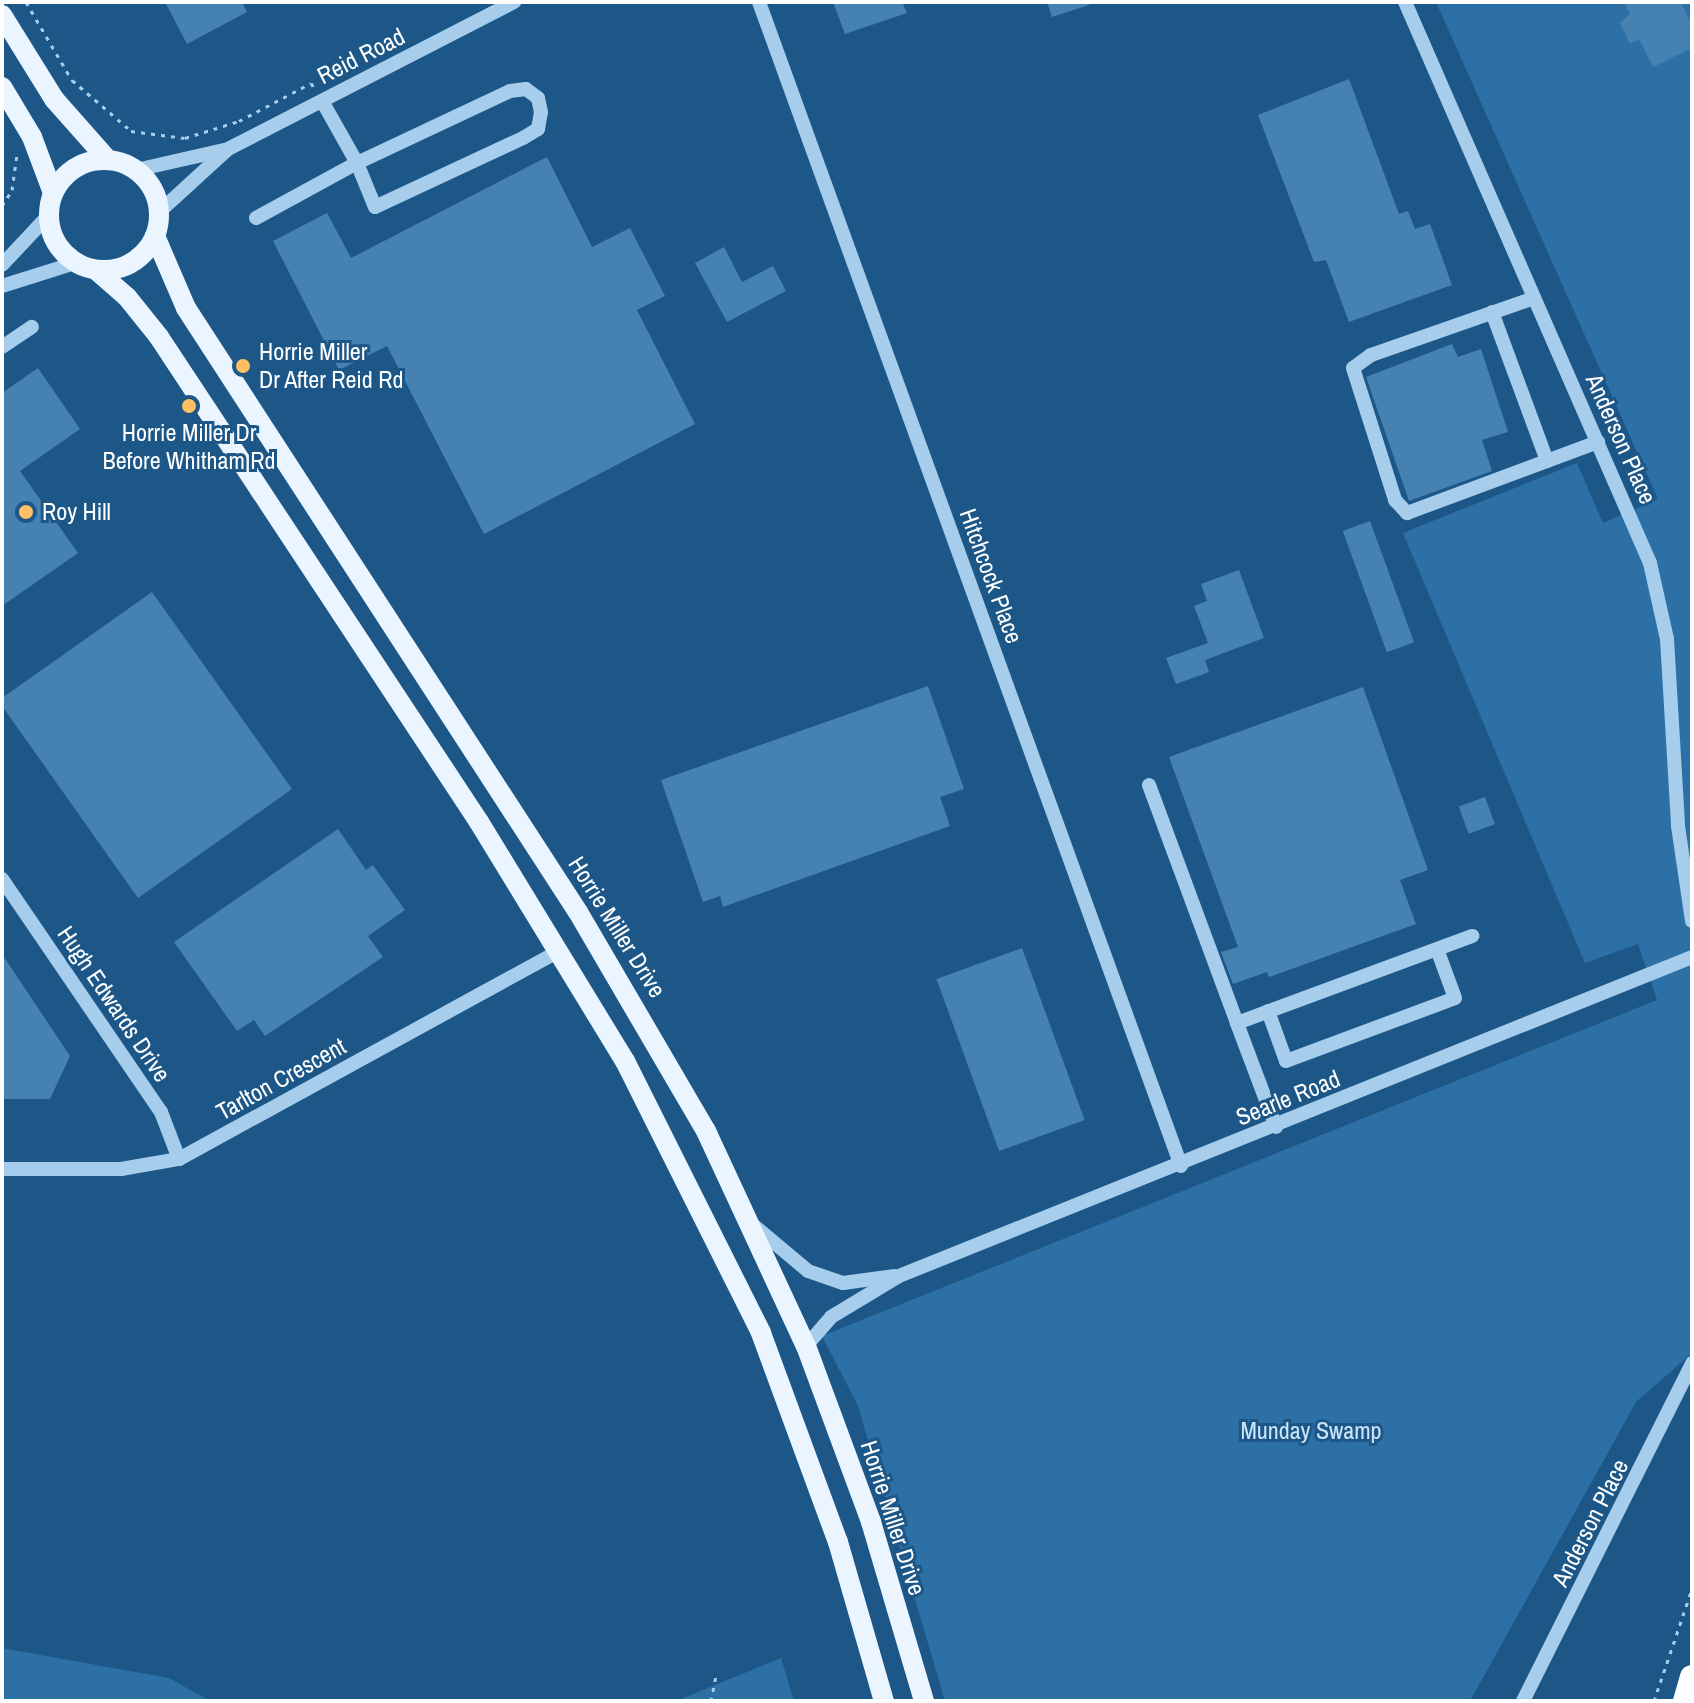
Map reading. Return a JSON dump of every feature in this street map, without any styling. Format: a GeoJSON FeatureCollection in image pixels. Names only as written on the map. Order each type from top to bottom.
{"type":"FeatureCollection","features":[{"type":"Feature","properties":{"kind":"highway"},"geometry":{"type":"LineString","coordinates":[[1685,1701],[1692,1677]]}},
{"type":"Feature","properties":{"kind":"main road"},"geometry":{"type":"LineString","coordinates":[[2,15],[54,99],[107,159],[136,170],[148,181],[159,212],[155,236],[131,263],[96,270]]}},
{"type":"Feature","properties":{"kind":"main road"},"geometry":{"type":"LineString","coordinates":[[2,87],[32,137],[53,193]]}},
{"type":"Feature","properties":{"kind":"main road"},"geometry":{"type":"LineString","coordinates":[[107,159],[74,168],[53,193],[48,216],[55,243],[75,263],[96,270],[136,306],[159,337],[559,951],[625,1061],[761,1333],[838,1542],[884,1701]]}},
{"type":"Feature","properties":{"kind":"main road","name":"Horrie Miller Drive"},"geometry":{"type":"LineString","coordinates":[[155,236],[186,308],[656,1040],[752,1224],[806,1346],[871,1522],[924,1701]]}},
{"type":"Feature","properties":{"kind":"street","name":"Reid Road"},"geometry":{"type":"LineString","coordinates":[[136,170],[228,149],[514,2]]}},
{"type":"Feature","properties":{"kind":"street","name":"Hitchcock Place"},"geometry":{"type":"LineString","coordinates":[[759,2],[1181,1166]]}},
{"type":"Feature","properties":{"kind":"street","name":"Anderson Place"},"geometry":{"type":"LineString","coordinates":[[1405,2],[1641,537],[1663,615],[1678,826],[1692,921]]}},
{"type":"Feature","properties":{"kind":"street"},"geometry":{"type":"LineString","coordinates":[[256,218],[357,163],[510,91],[526,89],[538,98],[538,129],[381,207],[375,207],[357,163],[322,101]]}},
{"type":"Feature","properties":{"kind":"street","name":"Reid Road"},"geometry":{"type":"LineString","coordinates":[[159,212],[228,149]]}},
{"type":"Feature","properties":{"kind":"street"},"geometry":{"type":"LineString","coordinates":[[2,265],[48,216]]}},
{"type":"Feature","properties":{"kind":"street"},"geometry":{"type":"LineString","coordinates":[[2,286],[75,263]]}},
{"type":"Feature","properties":{"kind":"street"},"geometry":{"type":"LineString","coordinates":[[1534,298],[1371,355],[1353,368],[1395,500],[1407,513],[1598,442]]}},
{"type":"Feature","properties":{"kind":"street"},"geometry":{"type":"LineString","coordinates":[[1492,312],[1547,461]]}},
{"type":"Feature","properties":{"kind":"street"},"geometry":{"type":"LineString","coordinates":[[2,347],[32,327]]}},
{"type":"Feature","properties":{"kind":"street"},"geometry":{"type":"LineString","coordinates":[[1149,785],[1276,1127]]}},
{"type":"Feature","properties":{"kind":"street","name":"Hugh Edwards Drive"},"geometry":{"type":"LineString","coordinates":[[2,879],[161,1112],[179,1159]]}},
{"type":"Feature","properties":{"kind":"street"},"geometry":{"type":"LineString","coordinates":[[1237,1023],[1472,936]]}},
{"type":"Feature","properties":{"kind":"street"},"geometry":{"type":"LineString","coordinates":[[1268,1011],[1286,1061],[1455,998],[1437,949]]}},
{"type":"Feature","properties":{"kind":"street","name":"Tarlton Crescent"},"geometry":{"type":"LineString","coordinates":[[2,1169],[121,1169],[179,1159],[559,951]]}},
{"type":"Feature","properties":{"kind":"street","name":"Searle Road"},"geometry":{"type":"LineString","coordinates":[[806,1346],[831,1317],[899,1276],[1181,1166],[1692,957]]}},
{"type":"Feature","properties":{"kind":"street","name":"Searle Road"},"geometry":{"type":"LineString","coordinates":[[752,1224],[808,1271],[843,1283],[899,1276]]}},
{"type":"Feature","properties":{"kind":"street","name":"Anderson Place"},"geometry":{"type":"LineString","coordinates":[[1523,1701],[1692,1363]]}},
{"type":"Feature","properties":{"kind":"path"},"geometry":{"type":"LineString","coordinates":[[26,2],[72,80],[131,131],[185,138],[205,133],[311,83],[322,101]]}},
{"type":"Feature","properties":{"kind":"path"},"geometry":{"type":"LineString","coordinates":[[2,206],[12,190],[13,161],[21,153]]}},
{"type":"Feature","properties":{"kind":"path"},"geometry":{"type":"LineString","coordinates":[[1654,1701],[1692,1589]]}},
{"type":"Feature","properties":{"kind":"path"},"geometry":{"type":"LineString","coordinates":[[711,1701],[716,1675]]}},
{"type":"Feature","properties":{"kind":"green space","name":"Munday Swamp"},"geometry":{"type":"Polygon","coordinates":[[[1436,2],[1692,2],[1692,1353],[1636,1402],[1470,1701],[945,1701],[858,1406],[822,1336],[1657,1000],[1638,944],[1585,963],[1403,533],[1577,463],[1603,523],[1658,499],[1436,2]]]}},
{"type":"Feature","properties":{"kind":"green space"},"geometry":{"type":"Polygon","coordinates":[[[2,1648],[169,1678],[210,1701],[2,1701],[2,1648]]]}},
{"type":"Feature","properties":{"kind":"green space"},"geometry":{"type":"Polygon","coordinates":[[[781,1658],[794,1701],[676,1701],[781,1658]]]}},
{"type":"Feature","properties":{"kind":"building"},"geometry":{"type":"Polygon","coordinates":[[[165,2],[242,2],[247,12],[187,44],[165,2]]]}},
{"type":"Feature","properties":{"kind":"building"},"geometry":{"type":"Polygon","coordinates":[[[833,2],[902,2],[907,13],[845,34],[833,2]]]}},
{"type":"Feature","properties":{"kind":"building"},"geometry":{"type":"Polygon","coordinates":[[[1047,2],[1088,2],[1089,5],[1052,17],[1047,2]]]}},
{"type":"Feature","properties":{"kind":"building"},"geometry":{"type":"Polygon","coordinates":[[[1624,2],[1681,2],[1692,25],[1692,48],[1653,67],[1639,39],[1630,44],[1620,23],[1630,14],[1624,2]]]}},
{"type":"Feature","properties":{"kind":"building"},"geometry":{"type":"Polygon","coordinates":[[[1349,79],[1399,214],[1408,211],[1415,229],[1430,224],[1452,285],[1349,322],[1326,260],[1314,262],[1258,115],[1349,79]]]}},
{"type":"Feature","properties":{"kind":"building"},"geometry":{"type":"Polygon","coordinates":[[[547,157],[592,247],[630,228],[665,296],[637,310],[695,424],[484,534],[387,346],[339,370],[273,241],[327,213],[351,258],[547,157]]]}},
{"type":"Feature","properties":{"kind":"building"},"geometry":{"type":"Polygon","coordinates":[[[724,247],[742,282],[773,266],[786,291],[727,322],[695,263],[724,247]]]}},
{"type":"Feature","properties":{"kind":"building"},"geometry":{"type":"Polygon","coordinates":[[[1452,344],[1458,357],[1481,349],[1508,432],[1482,440],[1492,471],[1409,501],[1366,377],[1452,344]]]}},
{"type":"Feature","properties":{"kind":"building","name":"Roy Hill"},"geometry":{"type":"Polygon","coordinates":[[[38,368],[80,429],[20,471],[78,553],[2,606],[2,393],[38,368]]]}},
{"type":"Feature","properties":{"kind":"building"},"geometry":{"type":"Polygon","coordinates":[[[1370,521],[1414,642],[1387,652],[1343,531],[1370,521]]]}},
{"type":"Feature","properties":{"kind":"building"},"geometry":{"type":"Polygon","coordinates":[[[1239,570],[1264,638],[1205,660],[1209,672],[1176,684],[1166,658],[1208,643],[1194,606],[1207,601],[1201,584],[1239,570]]]}},
{"type":"Feature","properties":{"kind":"building"},"geometry":{"type":"Polygon","coordinates":[[[152,592],[292,789],[138,898],[2,706],[2,698],[152,592]]]}},
{"type":"Feature","properties":{"kind":"building"},"geometry":{"type":"Polygon","coordinates":[[[928,686],[964,789],[940,797],[950,826],[723,907],[720,896],[703,902],[661,780],[928,686]]]}},
{"type":"Feature","properties":{"kind":"building"},"geometry":{"type":"Polygon","coordinates":[[[1363,687],[1428,870],[1400,880],[1416,924],[1269,977],[1267,972],[1233,984],[1221,952],[1238,947],[1169,757],[1363,687]]]}},
{"type":"Feature","properties":{"kind":"building"},"geometry":{"type":"Polygon","coordinates":[[[1485,797],[1495,824],[1469,834],[1459,807],[1485,797]]]}},
{"type":"Feature","properties":{"kind":"building"},"geometry":{"type":"Polygon","coordinates":[[[338,829],[366,870],[373,865],[405,910],[368,936],[383,957],[265,1036],[254,1020],[237,1031],[174,942],[338,829]]]}},
{"type":"Feature","properties":{"kind":"building"},"geometry":{"type":"Polygon","coordinates":[[[1022,948],[1085,1120],[999,1151],[936,979],[1022,948]]]}},
{"type":"Feature","properties":{"kind":"building"},"geometry":{"type":"Polygon","coordinates":[[[2,954],[70,1056],[50,1099],[2,1099],[2,954]]]}},
{"type":"Feature","properties":{"kind":"place","name":"Horrie Miller Dr After Reid Rd"},"geometry":{"type":"Point","coordinates":[243,366]}},
{"type":"Feature","properties":{"kind":"place","name":"Horrie Miller Dr Before Whitham Rd"},"geometry":{"type":"Point","coordinates":[189,406]}},
{"type":"Feature","properties":{"kind":"place","name":"Roy Hill"},"geometry":{"type":"Point","coordinates":[26,512]}}]}
